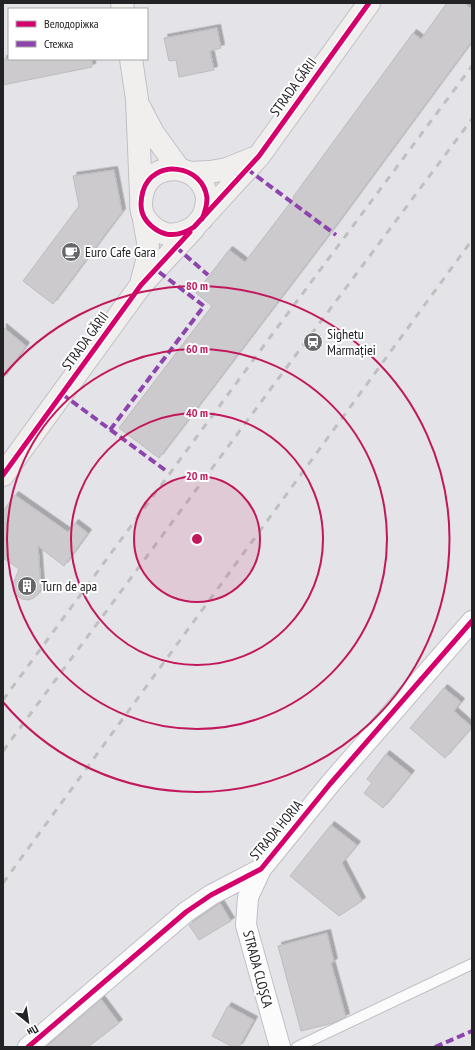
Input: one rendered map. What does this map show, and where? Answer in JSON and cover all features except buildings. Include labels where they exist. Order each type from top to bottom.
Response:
[{"type":"street","name":"STRADA GĂRII","points":[[3,476],[141,285],[259,156],[369,3]]},
{"type":"street","points":[[130,60],[136,99],[144,117],[153,133],[184,171],[198,180],[204,188],[207,198],[206,209],[198,223],[185,232],[175,235],[165,234],[155,229],[148,222],[142,205],[144,187],[150,178],[159,172],[168,169],[184,171],[210,172],[227,169],[259,156]]},
{"type":"street","name":"STRADA GĂRII","points":[[136,99],[142,205],[148,242],[147,261],[141,285]]},
{"type":"street","name":"STRADA HORIA","points":[[28,1047],[186,912],[210,895],[261,869],[335,778],[472,621]]},
{"type":"street","name":"STRADA CLOȘCA","points":[[261,869],[248,897],[246,925],[280,1047]]},
{"type":"lane","points":[[297,1047],[472,964]]},
{"type":"railway","points":[[3,700],[472,66]]},
{"type":"railway","points":[[3,751],[472,119]]},
{"type":"railway","points":[[3,883],[472,240]]},
{"type":"marked path","points":[[247,169],[336,235]]},
{"type":"marked path","points":[[176,247],[208,275]]},
{"type":"marked path","points":[[110,430],[204,306],[155,269]]},
{"type":"marked path","points":[[62,394],[165,470]]},
{"type":"marked path","points":[[435,1047],[472,1031]]},
{"type":"cycle path","points":[[202,219],[203,216],[206,209],[207,198],[204,187],[197,178],[188,172],[177,169],[157,173],[148,180],[143,191],[141,206],[143,216],[151,226],[162,233],[170,235],[180,234],[194,227],[259,156],[369,3]]},
{"type":"cycle path","points":[[3,475],[141,285],[190,232]]},
{"type":"cycle path","points":[[28,1047],[186,912],[211,895],[261,869],[330,784],[472,621]]},
{"type":"place","name":"Euro Cafe Gara","points":[[71,252]]},
{"type":"place","name":"Sighetu Marmației","points":[[313,342]]},
{"type":"place","name":"Turn de apa","points":[[27,586]]}]
